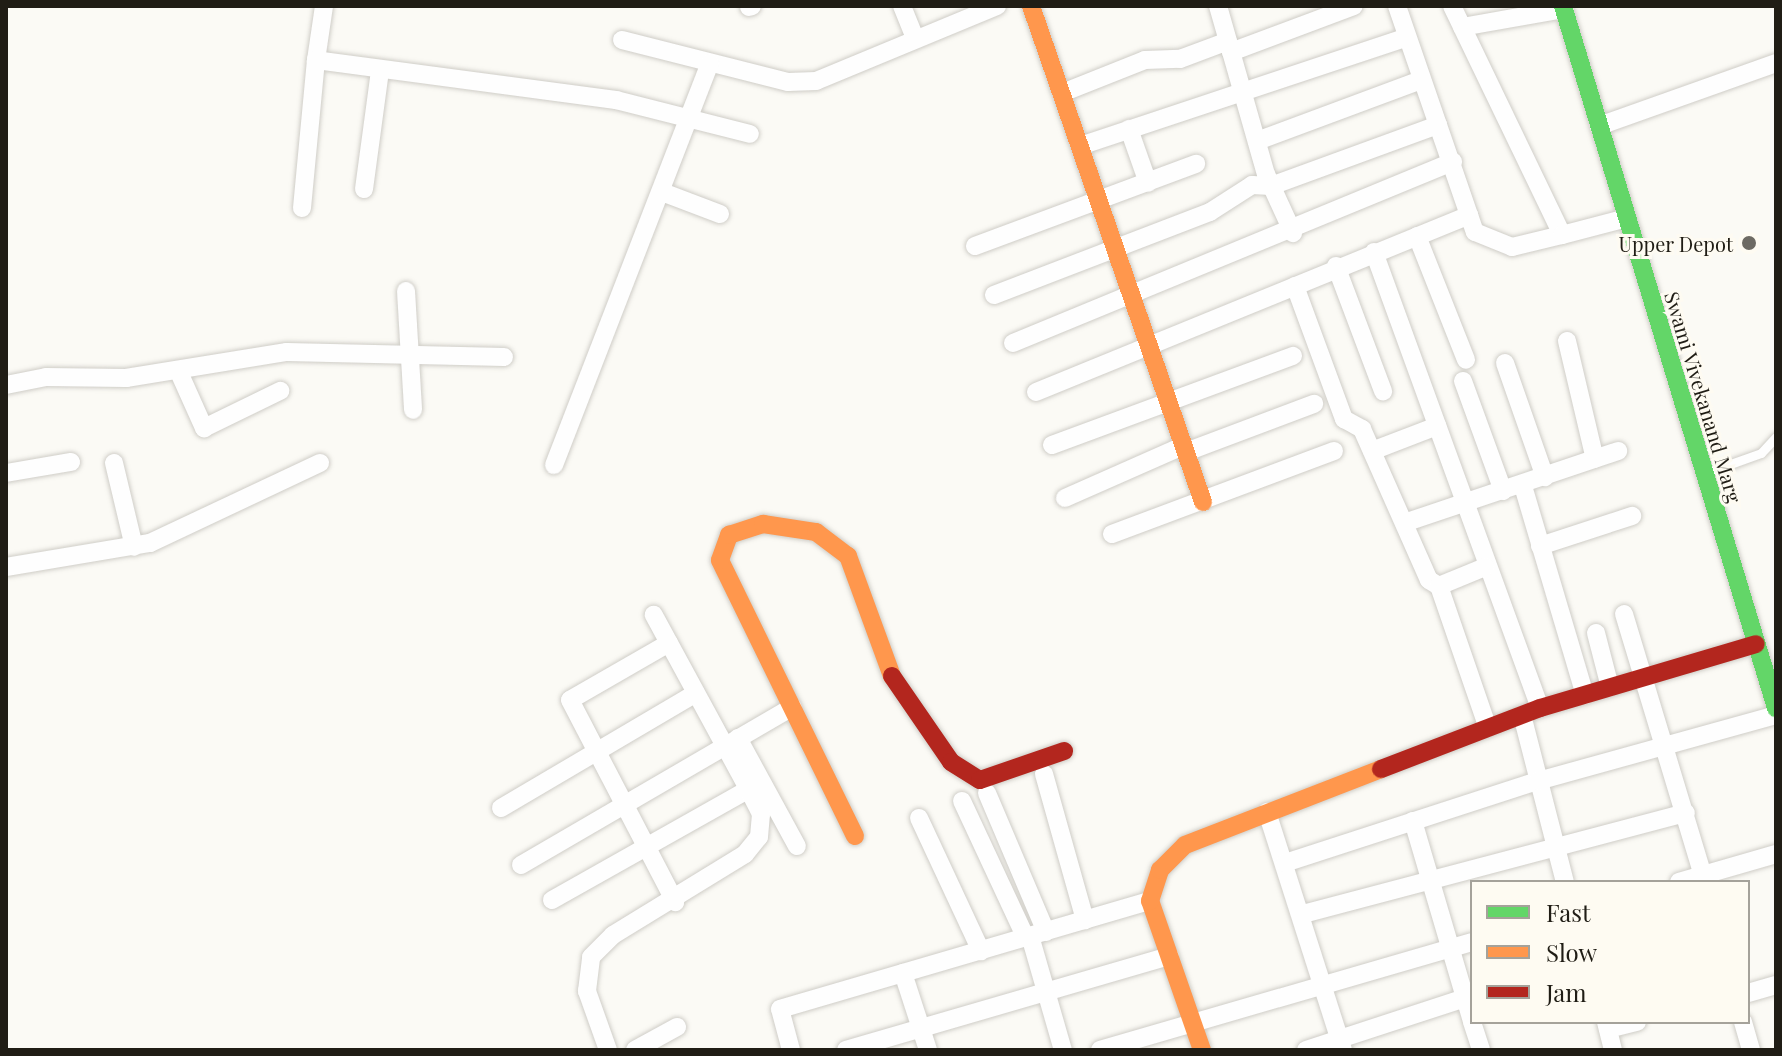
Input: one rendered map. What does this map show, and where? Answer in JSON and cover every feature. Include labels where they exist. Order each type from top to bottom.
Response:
[{"type":"street","points":[[302,208],[324,6]]},
{"type":"street","points":[[902,6],[915,39]]},
{"type":"street","points":[[622,40],[788,82],[816,81],[915,39],[953,14],[997,6]]},
{"type":"street","points":[[1031,6],[1203,502]]},
{"type":"street","points":[[1218,6],[1271,186],[1293,233]]},
{"type":"street","points":[[1062,93],[1145,60],[1180,59],[1229,47],[1354,6]]},
{"type":"street","points":[[1397,6],[1475,232],[1512,247],[1627,218]]},
{"type":"street","points":[[1452,6],[1562,235]]},
{"type":"street","points":[[1462,27],[1564,8]]},
{"type":"street","name":"Swami Vivekanand Marg","points":[[1564,8],[1776,708]]},
{"type":"street","points":[[1080,146],[1407,37]]},
{"type":"street","points":[[316,60],[690,115],[750,134]]},
{"type":"street","points":[[554,465],[710,63]]},
{"type":"street","points":[[1599,126],[1776,63]]},
{"type":"street","points":[[364,189],[380,70]]},
{"type":"street","points":[[1257,141],[1421,80]]},
{"type":"street","points":[[994,295],[1210,212],[1252,185],[1271,186],[1438,125]]},
{"type":"street","points":[[1129,129],[1148,183]]},
{"type":"street","points":[[1013,343],[1128,293],[1293,233],[1453,162]]},
{"type":"street","points":[[975,246],[1196,164]]},
{"type":"street","points":[[662,192],[720,214]]},
{"type":"street","points":[[1036,392],[1146,344],[1295,286],[1336,266],[1469,215]]},
{"type":"street","points":[[1417,236],[1466,360]]},
{"type":"street","points":[[1374,252],[1437,426],[1531,712],[1538,781],[1564,880]]},
{"type":"street","points":[[1336,266],[1383,391]]},
{"type":"street","points":[[1295,286],[1344,419],[1358,424],[1429,580],[1439,586],[1488,728]]},
{"type":"street","points":[[406,291],[413,410]]},
{"type":"street","points":[[1567,341],[1595,459]]},
{"type":"street","points":[[6,385],[178,370],[287,352],[504,357]]},
{"type":"street","points":[[1052,445],[1293,356]]},
{"type":"street","points":[[1505,363],[1545,477]]},
{"type":"street","points":[[178,370],[204,428],[280,391]]},
{"type":"street","points":[[1463,381],[1503,491]]},
{"type":"street","points":[[1065,498],[1185,449],[1314,404]]},
{"type":"street","points":[[1372,451],[1437,426]]},
{"type":"street","points":[[1112,534],[1334,451]]},
{"type":"street","points":[[1404,523],[1460,501],[1523,486],[1618,451]]},
{"type":"street","points":[[6,473],[71,462]]},
{"type":"street","points":[[114,463],[134,547]]},
{"type":"street","points":[[6,567],[134,547],[320,463]]},
{"type":"street","points":[[1523,486],[1585,695]]},
{"type":"street","points":[[1540,546],[1632,516]]},
{"type":"street","points":[[855,836],[720,560],[729,535],[763,524],[816,532],[848,556],[881,660],[951,762],[980,780],[1064,751]]},
{"type":"street","points":[[1439,586],[1485,567]]},
{"type":"street","points":[[1624,614],[1668,746],[1704,878],[1776,854]]},
{"type":"street","points":[[654,615],[696,693],[797,846]]},
{"type":"street","points":[[1596,633],[1610,687]]},
{"type":"street","points":[[669,643],[570,700],[675,902]]},
{"type":"street","points":[[1202,1050],[1150,901],[1160,870],[1185,845],[1531,712],[1756,644]]},
{"type":"street","points":[[501,808],[596,749],[696,693]]},
{"type":"street","points":[[521,865],[792,707]]},
{"type":"street","points":[[1285,863],[1538,781],[1776,715]]},
{"type":"street","points":[[608,1050],[587,991],[591,957],[613,935],[675,902],[745,854],[759,837],[761,814],[731,742]]},
{"type":"street","points":[[1044,774],[1085,920]]},
{"type":"street","points":[[552,900],[749,789]]},
{"type":"street","points":[[987,793],[1034,935],[1063,1050]]},
{"type":"street","points":[[962,801],[1034,935]]},
{"type":"street","points":[[1267,812],[1303,914],[1342,1045]]},
{"type":"street","points":[[1303,914],[1686,813]]},
{"type":"street","points":[[919,818],[981,951]]},
{"type":"street","points":[[1306,1050],[1342,1045],[1470,1011],[1413,821]]},
{"type":"street","points":[[791,1050],[780,1009],[1150,901]]},
{"type":"street","points":[[1100,1050],[1470,943]]},
{"type":"street","points":[[846,1050],[1170,956]]},
{"type":"street","points":[[903,973],[928,1050]]},
{"type":"street","points":[[1750,992],[1776,985]]},
{"type":"street","points":[[1474,1024],[1481,1050]]},
{"type":"street","points":[[1744,1024],[1751,1050]]},
{"type":"street","points":[[1607,1026],[1613,1050]]},
{"type":"street","points":[[635,1050],[677,1027]]},
{"type":"lane","points":[[1705,473],[1761,453],[1775,439]]},
{"type":"traffic: fast","points":[[1563,6],[1776,708]]},
{"type":"traffic: slow","points":[[1031,6],[1203,502]]},
{"type":"traffic: slow","points":[[855,836],[720,560],[729,535],[763,524],[816,532],[848,556],[892,676]]},
{"type":"traffic: slow","points":[[1202,1050],[1150,901],[1160,870],[1185,845],[1381,769]]},
{"type":"traffic: jam","points":[[1381,769],[1540,708],[1756,644]]},
{"type":"traffic: jam","points":[[892,676],[951,762],[980,780],[1064,751]]},
{"type":"place","name":"Upper Depot","points":[[1749,243]]}]
